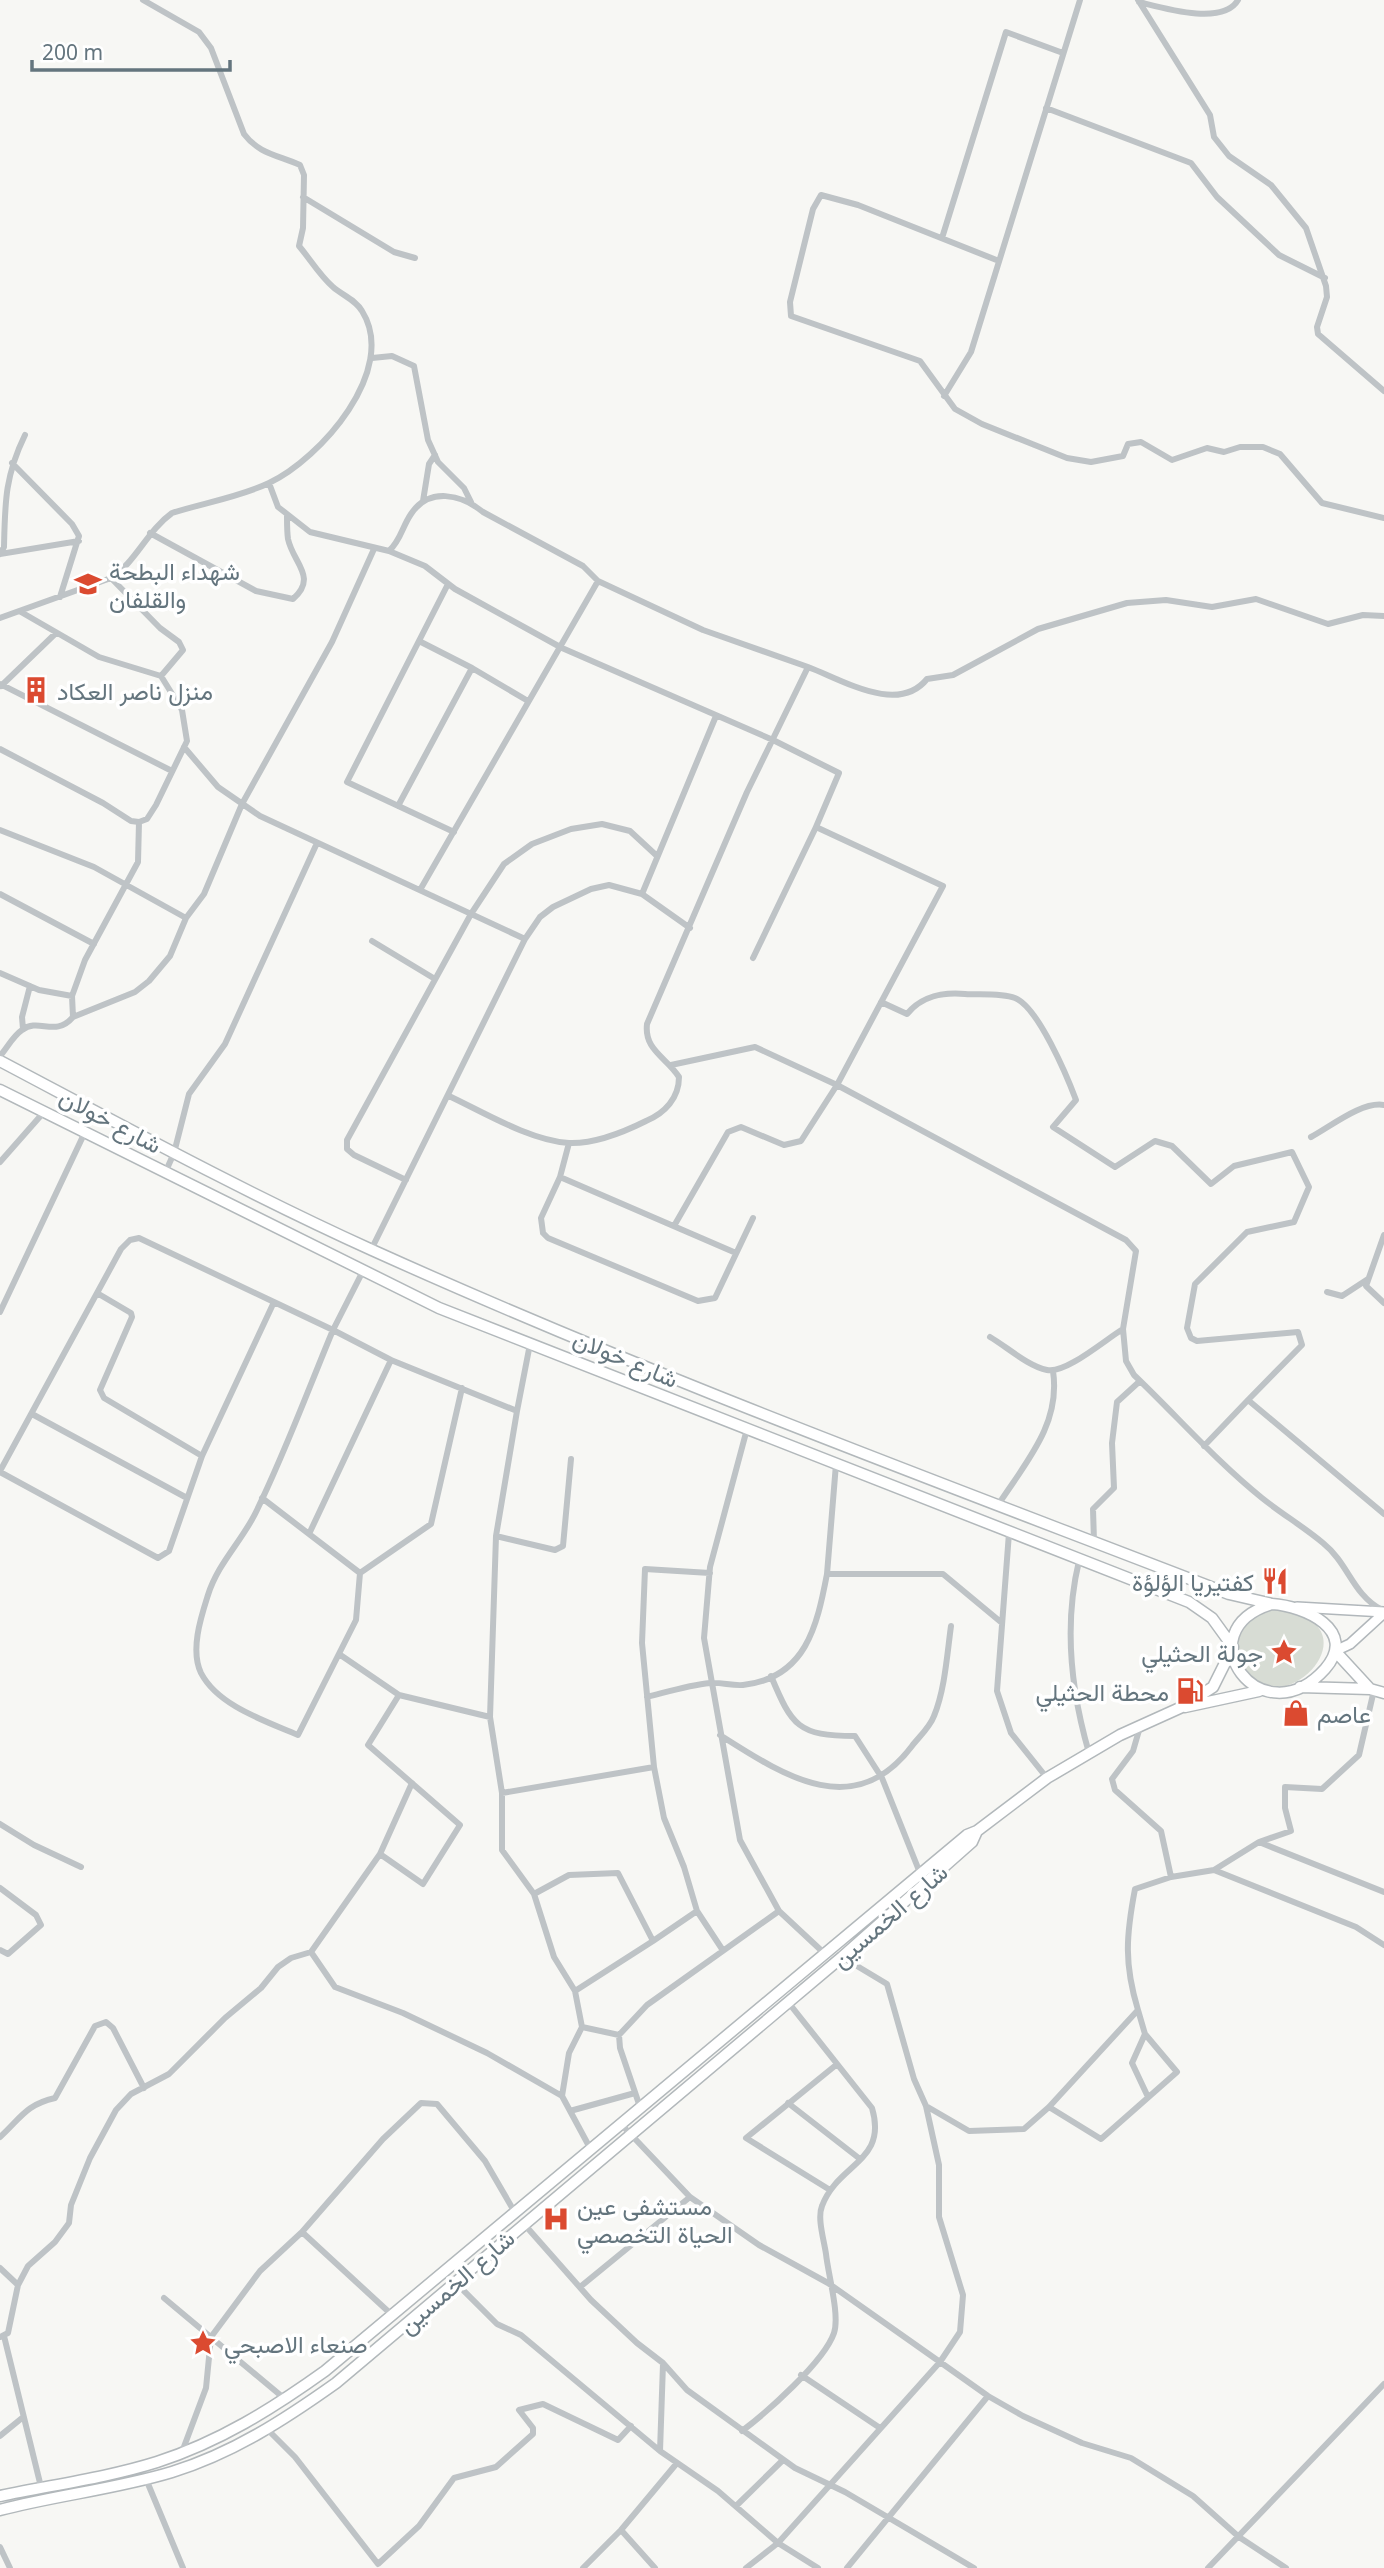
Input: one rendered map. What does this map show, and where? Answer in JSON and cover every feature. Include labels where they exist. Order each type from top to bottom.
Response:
[{"type":"main road","name":"شارع خولان","points":[[0,1061],[174,1153],[371,1250],[652,1370],[1229,1594],[1272,1604]]},
{"type":"main road","name":"شارع خولان","points":[[0,1090],[439,1308],[1201,1609],[1212,1618],[1233,1647]]},
{"type":"main road","points":[[640,1386],[652,1370]]},
{"type":"main road","points":[[1376,1690],[1300,1687],[1283,1691],[1259,1691],[1239,1671],[1233,1647],[1234,1635],[1243,1618],[1272,1604],[1384,1612]]},
{"type":"main road","points":[[1297,1607],[1317,1615],[1333,1638],[1335,1651],[1376,1690]]},
{"type":"main road","points":[[1300,1687],[1322,1672],[1335,1651],[1350,1644],[1384,1612]]},
{"type":"main road","name":"شارع الخمسين","points":[[0,2496],[154,2463],[181,2454],[232,2431],[285,2399],[967,1835],[977,1831],[1047,1778],[1090,1753],[1182,1707],[1213,1687],[1233,1647]]},
{"type":"main road","name":"شارع الخمسين","points":[[1182,1707],[1259,1691]]},
{"type":"main road","name":"شارع الخمسين","points":[[0,2510],[146,2479],[238,2446],[268,2430],[335,2384],[523,2222],[842,1957],[972,1842],[977,1831]]},
{"type":"main road","points":[[469,2248],[481,2259]]},
{"type":"main road","points":[[232,2431],[238,2446]]},
{"type":"street","points":[[0,618],[111,578],[123,570],[150,533],[172,513],[269,483],[322,444],[341,424],[372,358],[362,311],[332,287],[299,246],[303,228],[303,175],[299,165],[261,152],[244,134],[211,48],[199,32],[143,0]]},
{"type":"street","points":[[944,396],[971,352],[1080,0]]},
{"type":"street","points":[[1139,1],[1181,12],[1213,14],[1235,5],[1238,0]]},
{"type":"street","points":[[1139,1],[1210,115],[1213,137],[1229,156],[1272,185],[1306,228],[1325,278],[1327,297],[1317,327],[1318,334],[1384,391]]},
{"type":"street","points":[[942,238],[1006,32],[1063,54]]},
{"type":"street","points":[[1046,108],[1191,163],[1217,197],[1279,256],[1325,278]]},
{"type":"street","points":[[999,261],[858,205],[821,195],[813,209],[790,302],[791,316],[920,360],[955,409],[982,424],[1067,458],[1091,462],[1123,456],[1128,444],[1141,442],[1172,460],[1207,448],[1224,452],[1240,447],[1263,447],[1280,454],[1322,503],[1384,518]]},
{"type":"street","points":[[303,197],[386,248],[415,258]]},
{"type":"street","points":[[372,358],[391,356],[414,366],[425,412],[426,433],[435,455],[442,467],[464,488],[471,503]]},
{"type":"street","points":[[0,554],[4,547],[5,487],[25,435]]},
{"type":"street","points":[[389,551],[400,541],[408,519],[423,501],[429,464],[435,455]]},
{"type":"street","points":[[12,463],[72,524],[79,541],[60,597]]},
{"type":"street","points":[[269,483],[278,507],[310,533],[389,551],[425,566],[448,584],[562,648],[773,740],[839,773],[754,958]]},
{"type":"street","points":[[423,501],[442,496],[471,503],[583,566],[599,582],[703,630],[868,690],[901,696],[921,689],[927,679],[953,675],[1038,629],[1127,603],[1166,600],[1212,607],[1256,599],[1328,624],[1363,615],[1384,616]]},
{"type":"street","points":[[150,533],[256,591],[293,599],[302,591],[304,582],[288,540],[287,516]]},
{"type":"street","points":[[0,554],[79,541]]},
{"type":"street","points":[[0,1056],[23,1029],[32,1026],[58,1028],[73,1017],[135,992],[149,981],[170,956],[186,918],[204,894],[242,804],[331,642],[374,549]]},
{"type":"street","points":[[111,578],[160,628],[179,642],[183,650],[161,676]]},
{"type":"street","points":[[420,890],[599,582]]},
{"type":"street","points":[[448,584],[346,782],[454,832]]},
{"type":"street","points":[[0,748],[131,821],[139,822],[147,819],[184,747],[186,726],[182,710],[161,676],[99,657],[21,612]]},
{"type":"street","points":[[56,633],[1,685],[172,771]]},
{"type":"street","points":[[419,641],[528,701]]},
{"type":"street","points":[[449,1096],[527,1132],[569,1143],[619,1134],[662,1114],[679,1090],[679,1077],[671,1065],[650,1046],[646,1036],[646,1024],[808,667]]},
{"type":"street","points":[[398,806],[472,668]]},
{"type":"street","points":[[642,894],[716,716]]},
{"type":"street","points":[[184,747],[218,787],[242,804],[525,939]]},
{"type":"street","points":[[73,1017],[72,996],[94,944],[138,862],[139,822]]},
{"type":"street","points":[[406,1180],[354,1156],[347,1149],[347,1140],[471,914],[504,864],[517,853],[571,829],[615,824],[630,831],[657,856]]},
{"type":"street","points":[[674,1226],[728,1132],[741,1127],[784,1145],[801,1141],[837,1085],[943,886],[816,827]]},
{"type":"street","points":[[0,830],[45,845],[127,884],[186,918]]},
{"type":"street","points":[[165,1173],[174,1153],[189,1094],[225,1044],[317,842]]},
{"type":"street","points":[[371,1250],[525,939],[540,917],[553,907],[591,889],[609,885],[642,894],[690,928]]},
{"type":"street","points":[[0,894],[94,944]]},
{"type":"street","points":[[372,941],[435,979]]},
{"type":"street","points":[[0,973],[30,986],[72,996]]},
{"type":"street","points":[[23,1029],[22,1017],[30,986]]},
{"type":"street","points":[[881,1002],[907,1014],[920,999],[953,993],[1014,998],[1021,1002],[1027,1007],[1058,1056],[1076,1100],[1053,1127],[1115,1167],[1155,1140],[1172,1146],[1211,1184],[1234,1166],[1292,1153],[1309,1187],[1294,1222],[1247,1232],[1195,1284],[1186,1328],[1191,1338],[1197,1340],[1298,1332],[1302,1345],[1204,1446]]},
{"type":"street","points":[[671,1065],[755,1047],[837,1085],[1126,1240],[1136,1251],[1122,1329],[1126,1361],[1140,1381],[1204,1446],[1261,1498],[1324,1544],[1338,1558],[1366,1601],[1384,1612]]},
{"type":"street","points":[[1311,1138],[1376,1103],[1384,1105]]},
{"type":"street","points":[[0,1162],[44,1112]]},
{"type":"street","points":[[0,1312],[85,1132]]},
{"type":"street","points":[[569,1143],[560,1177],[541,1218],[540,1226],[548,1238],[698,1301],[715,1298],[753,1218]]},
{"type":"street","points":[[560,1177],[736,1253]]},
{"type":"street","points":[[1384,1235],[1366,1286],[1384,1303]]},
{"type":"street","points":[[274,1301],[202,1456],[169,1551],[158,1558],[0,1471],[121,1249],[130,1240],[139,1238],[274,1301],[391,1360],[517,1411]]},
{"type":"street","points":[[360,1573],[356,1620],[298,1735],[229,1701],[209,1686],[200,1671],[197,1641],[208,1593],[262,1498],[333,1330],[363,1271]]},
{"type":"street","points":[[1327,1292],[1342,1296],[1367,1279]]},
{"type":"street","points":[[97,1293],[131,1313],[132,1318],[100,1390],[104,1398],[202,1456]]},
{"type":"street","points":[[990,1337],[1041,1368],[1053,1371],[1069,1365],[1122,1329]]},
{"type":"street","points":[[530,1344],[496,1536],[490,1717],[502,1793],[502,1850],[534,1894],[554,1957],[575,1992],[582,2026],[569,2053],[562,2096]]},
{"type":"street","points":[[309,1534],[391,1360]]},
{"type":"street","points":[[998,1505],[1054,1413],[1056,1391],[1053,1371]]},
{"type":"street","points":[[1094,1541],[1093,1509],[1114,1489],[1112,1443],[1117,1402],[1140,1381]]},
{"type":"street","points":[[360,1573],[431,1524],[462,1388]]},
{"type":"street","points":[[1248,1401],[1384,1514]]},
{"type":"street","points":[[32,1414],[187,1498]]},
{"type":"street","points":[[747,1429],[710,1573],[704,1638],[740,1840],[779,1911],[824,1954]]},
{"type":"street","points":[[496,1536],[555,1550],[563,1546],[571,1459]]},
{"type":"street","points":[[647,1697],[712,1682],[744,1685],[783,1672],[807,1646],[818,1619],[827,1574],[836,1464]]},
{"type":"street","points":[[262,1498],[360,1573]]},
{"type":"street","points":[[1009,1533],[998,1691],[1011,1733],[1047,1778]]},
{"type":"street","points":[[1079,1560],[1070,1596],[1072,1663],[1076,1710],[1090,1753]]},
{"type":"street","points":[[710,1573],[645,1569],[642,1643],[654,1767],[664,1818],[684,1867],[696,1911],[722,1949]]},
{"type":"street","points":[[827,1574],[943,1573],[1002,1623]]},
{"type":"street","points":[[720,1734],[768,1766],[813,1783],[844,1788],[882,1778],[900,1763],[934,1717],[951,1626]]},
{"type":"street","points":[[339,1654],[399,1695],[490,1717]]},
{"type":"street","points":[[771,1676],[787,1713],[805,1730],[832,1736],[855,1736],[882,1778],[920,1873]]},
{"type":"street","points":[[1049,2107],[1101,2139],[1177,2072],[1145,2034],[1127,1976],[1126,1939],[1135,1889],[1171,1877],[1214,1870],[1259,1842],[1291,1831],[1285,1808],[1285,1787],[1322,1789],[1359,1755],[1376,1690]]},
{"type":"street","points":[[380,1854],[423,1884],[460,1825],[368,1745],[399,1695]]},
{"type":"street","points":[[1140,1727],[1133,1751],[1112,1779],[1115,1790],[1161,1831],[1171,1877]]},
{"type":"street","points":[[502,1793],[654,1767]]},
{"type":"street","points":[[41,2487],[2,2336],[8,2333],[18,2286],[29,2266],[55,2242],[69,2223],[71,2205],[90,2158],[116,2110],[131,2094],[169,2074],[225,2018],[261,1988],[278,1967],[291,1958],[311,1952],[380,1854],[412,1783]]},
{"type":"street","points":[[0,1824],[34,1846],[82,1867]]},
{"type":"street","points":[[1259,1842],[1384,1892]]},
{"type":"street","points":[[1214,1870],[1356,1927],[1384,1945]]},
{"type":"street","points":[[534,1894],[569,1875],[618,1872],[653,1941]]},
{"type":"street","points":[[0,1888],[36,1915],[41,1926],[8,1954],[0,1950]]},
{"type":"street","points":[[575,1992],[696,1911]]},
{"type":"street","points":[[640,2107],[620,2048],[619,2035],[647,2005],[722,1949],[779,1911]]},
{"type":"street","points":[[311,1952],[335,1987],[486,2053],[562,2096],[590,2148]]},
{"type":"street","points":[[746,2568],[778,2543],[940,2361],[960,2332],[963,2295],[939,2217],[939,2165],[926,2106],[914,2079],[887,1984],[842,1957]]},
{"type":"street","points":[[742,2431],[773,2407],[835,2333],[835,2311],[828,2283],[821,2208],[830,2190],[875,2141],[877,2124],[872,2108],[788,2002]]},
{"type":"street","points":[[926,2106],[969,2132],[1024,2129],[1049,2107],[1138,2010]]},
{"type":"street","points":[[0,2137],[22,2112],[38,2102],[55,2098],[95,2026],[106,2022],[113,2028],[144,2088]]},
{"type":"street","points":[[582,2026],[619,2035]]},
{"type":"street","points":[[1145,2034],[1132,2063],[1148,2097]]},
{"type":"street","points":[[830,2190],[746,2138],[836,2065]]},
{"type":"street","points":[[570,2111],[635,2093]]},
{"type":"street","points":[[181,2454],[206,2388],[211,2337],[260,2272],[302,2232],[383,2139],[421,2103],[431,2101],[437,2104],[485,2161],[514,2211]]},
{"type":"street","points":[[788,2103],[860,2159]]},
{"type":"street","points":[[620,2123],[690,2197],[759,2245],[828,2283],[988,2396],[1082,2443],[1131,2458],[1194,2496],[1239,2536],[1286,2568]]},
{"type":"street","points":[[580,2287],[690,2197]]},
{"type":"street","points":[[523,2222],[580,2287],[637,2343],[663,2363],[687,2390],[783,2459],[974,2568]]},
{"type":"street","points":[[302,2232],[391,2314]]},
{"type":"street","points":[[0,2269],[18,2286]]},
{"type":"street","points":[[455,2283],[496,2325],[521,2335],[660,2451],[736,2506],[778,2543],[818,2568]]},
{"type":"street","points":[[164,2298],[285,2399]]},
{"type":"street","points":[[0,2362],[9,2359]]},
{"type":"street","points":[[660,2451],[663,2363]]},
{"type":"street","points":[[801,2375],[880,2428]]},
{"type":"street","points":[[1208,2568],[1384,2384]]},
{"type":"street","points":[[847,2568],[988,2396]]},
{"type":"street","points":[[268,2430],[295,2457],[380,2566],[419,2526],[454,2478],[496,2467],[533,2434],[533,2428],[519,2410],[542,2404],[618,2440],[631,2427]]},
{"type":"street","points":[[0,2436],[22,2418]]},
{"type":"street","points":[[0,2425],[6,2430]]},
{"type":"street","points":[[736,2506],[783,2459]]},
{"type":"street","points":[[583,2568],[621,2530],[677,2463]]},
{"type":"street","points":[[146,2479],[183,2568]]},
{"type":"street","points":[[621,2530],[655,2568]]},
{"type":"street","points":[[0,2547],[10,2568]]},
{"type":"shaded area","points":[[1275,1609],[1306,1618],[1321,1632],[1323,1650],[1314,1667],[1299,1680],[1280,1687],[1260,1684],[1244,1669],[1238,1648],[1239,1639],[1248,1623]]},
{"type":"place","name":"شهداء البطحة والقلفان","points":[[88,584]]},
{"type":"place","name":"منزل ناصر العكاد","points":[[36,690]]},
{"type":"place","name":"كفتيريا الؤلؤة","points":[[1275,1581]]},
{"type":"place","name":"جولة الحثيلي","points":[[1284,1652]]},
{"type":"place","name":"محطة الحثيلي","points":[[1190,1691]]},
{"type":"place","name":"عاصم","points":[[1296,1713]]},
{"type":"place","name":"مستشفى عين الحياة التخصصي","points":[[556,2219]]},
{"type":"place","name":"صنعاء الاصبحي","points":[[203,2343]]}]
